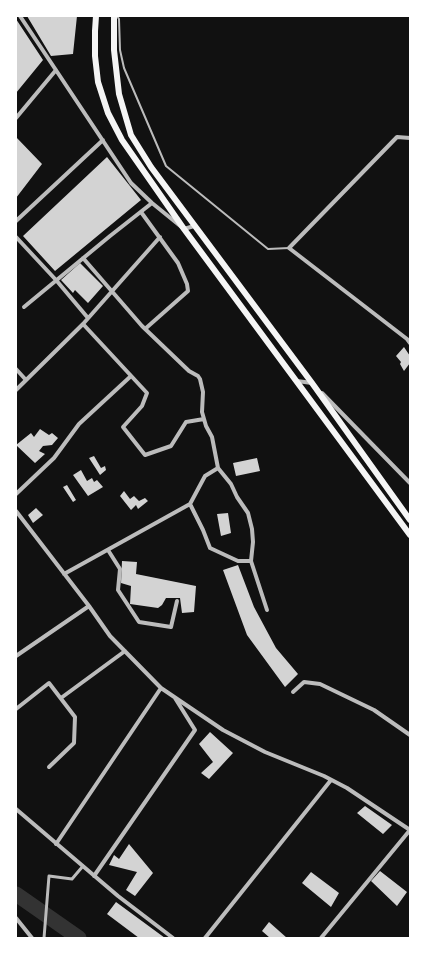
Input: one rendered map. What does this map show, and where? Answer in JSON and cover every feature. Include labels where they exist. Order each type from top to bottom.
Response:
[{"type":"main road","points":[[96,16],[95,56],[98,82],[108,113],[122,140],[184,229],[410,535]]},
{"type":"main road","points":[[116,16],[114,50],[119,94],[131,135],[151,167],[312,383],[410,520]]},
{"type":"street","points":[[20,16],[131,183],[152,204],[184,229],[194,226]]},
{"type":"street","points":[[16,118],[56,70]]},
{"type":"street","points":[[410,138],[397,137],[289,248],[410,342]]},
{"type":"street","points":[[16,221],[102,140]]},
{"type":"street","points":[[24,307],[152,204]]},
{"type":"street","points":[[141,212],[178,263],[187,284],[188,291],[145,329]]},
{"type":"street","points":[[16,237],[56,280],[88,318]]},
{"type":"street","points":[[16,390],[83,324],[160,237]]},
{"type":"street","points":[[83,258],[145,329],[189,371],[198,376],[204,392],[202,412],[212,437],[218,468],[231,484],[237,497],[248,513],[252,529],[253,542],[251,560],[267,610]]},
{"type":"street","points":[[83,324],[147,394],[142,406],[123,427],[145,455],[171,446],[186,422],[204,419]]},
{"type":"street","points":[[16,369],[26,380]]},
{"type":"street","points":[[16,494],[54,458],[79,424],[131,376]]},
{"type":"street","points":[[297,381],[312,383],[410,483]]},
{"type":"street","points":[[64,574],[190,504],[205,476],[218,468]]},
{"type":"street","points":[[190,504],[210,548],[238,561],[251,560]]},
{"type":"street","points":[[16,511],[89,606],[110,636],[161,688],[223,730],[265,752],[348,788],[410,830],[320,938]]},
{"type":"street","points":[[108,550],[120,569],[118,590],[139,622],[171,627],[177,601]]},
{"type":"street","points":[[16,656],[89,606]]},
{"type":"street","points":[[60,698],[125,651]]},
{"type":"street","points":[[293,692],[304,682],[320,684],[374,710],[410,735]]},
{"type":"street","points":[[16,709],[49,683],[75,717],[74,743],[49,767]]},
{"type":"street","points":[[56,844],[161,688]]},
{"type":"street","points":[[94,876],[195,730],[174,696]]},
{"type":"street","points":[[205,938],[331,780]]},
{"type":"street","points":[[16,809],[118,896],[173,938]]},
{"type":"street","points":[[44,938],[49,876],[72,879],[83,866]]},
{"type":"street","points":[[16,918],[32,938]]},
{"type":"lane","points":[[116,16],[119,19],[120,44],[124,68],[166,166],[268,249],[289,248]]},
{"type":"building","points":[[27,16],[77,16],[73,54],[51,56]]},
{"type":"building","points":[[16,19],[43,60],[16,93]]},
{"type":"building","points":[[16,137],[42,164],[16,198]]},
{"type":"building","points":[[107,157],[141,200],[55,271],[23,236]]},
{"type":"building","points":[[80,263],[103,286],[88,303],[75,290],[73,293],[61,280]]},
{"type":"building","points":[[404,347],[410,356],[410,363],[404,371],[400,364],[401,362],[396,356]]},
{"type":"building","points":[[40,429],[49,435],[52,433],[58,438],[52,445],[43,446],[39,451],[45,454],[35,463],[16,445],[31,433],[34,437]]},
{"type":"building","points":[[94,456],[101,468],[105,466],[106,470],[100,475],[89,458]]},
{"type":"building","points":[[257,458],[260,471],[236,476],[233,463]]},
{"type":"building","points":[[81,470],[87,481],[92,478],[94,482],[97,480],[103,487],[88,496],[73,475]]},
{"type":"building","points":[[67,485],[76,500],[73,502],[63,487]]},
{"type":"building","points":[[124,491],[130,499],[134,496],[139,501],[145,498],[148,501],[138,509],[136,505],[131,510],[120,496]]},
{"type":"building","points":[[36,508],[43,515],[33,523],[28,515]]},
{"type":"building","points":[[228,513],[231,533],[221,536],[217,514]]},
{"type":"building","points":[[122,561],[137,562],[136,574],[196,586],[194,612],[182,613],[180,598],[166,598],[162,605],[158,608],[130,604],[131,586],[121,583]]},
{"type":"building","points":[[238,565],[254,607],[276,648],[298,674],[285,687],[247,635],[223,570]]},
{"type":"building","points":[[210,732],[233,753],[209,779],[201,773],[213,762],[199,744]]},
{"type":"building","points":[[365,806],[392,825],[383,834],[357,813]]},
{"type":"building","points":[[129,844],[153,873],[135,896],[126,890],[137,872],[109,865],[114,855],[119,859]]},
{"type":"building","points":[[380,871],[407,892],[397,906],[371,881]]},
{"type":"building","points":[[311,872],[339,893],[331,907],[302,883]]},
{"type":"building","points":[[116,902],[165,938],[139,938],[107,914]]},
{"type":"building","points":[[269,922],[287,938],[270,938],[262,931]]},
{"type":"waterway","points":[[16,894],[79,938]]}]
